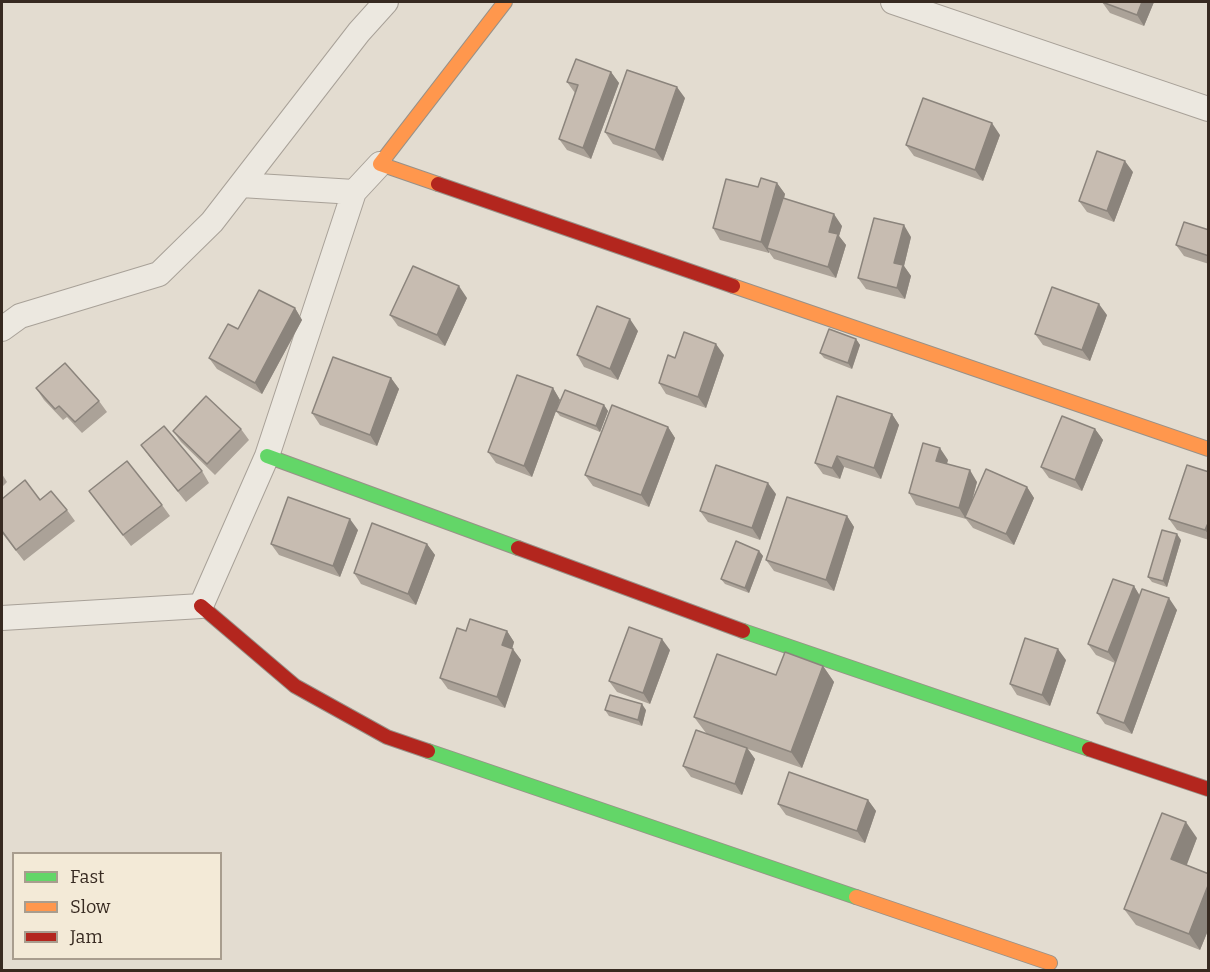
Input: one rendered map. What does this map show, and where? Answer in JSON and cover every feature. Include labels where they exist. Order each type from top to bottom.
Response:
[{"type":"street","points":[[2,329],[20,316],[159,274],[212,222],[359,32],[386,2]]},
{"type":"street","points":[[201,606],[267,456],[354,192],[380,164],[505,2]]},
{"type":"street","points":[[893,2],[1209,109]]},
{"type":"street","points":[[380,164],[1209,449]]},
{"type":"street","points":[[241,185],[354,192]]},
{"type":"street","points":[[267,456],[803,653],[1209,789]]},
{"type":"street","points":[[2,618],[201,606],[295,686],[387,736],[1050,963]]},
{"type":"building","points":[[1102,2],[1142,2],[1137,15]]},
{"type":"building","points":[[576,59],[611,72],[583,148],[559,139],[578,85],[567,82]]},
{"type":"building","points":[[627,70],[677,87],[655,150],[605,132]]},
{"type":"building","points":[[923,98],[992,123],[975,170],[906,145]]},
{"type":"building","points":[[1097,151],[1125,161],[1107,211],[1079,201]]},
{"type":"building","points":[[761,178],[777,183],[761,242],[713,228],[726,179],[758,187]]},
{"type":"building","points":[[783,198],[834,214],[829,232],[838,234],[828,267],[767,248]]},
{"type":"building","points":[[874,218],[904,225],[894,263],[903,265],[897,288],[858,278]]},
{"type":"building","points":[[1184,222],[1209,230],[1209,256],[1176,245]]},
{"type":"building","points":[[413,266],[459,286],[437,335],[390,315]]},
{"type":"building","points":[[1052,287],[1099,304],[1082,350],[1035,334]]},
{"type":"building","points":[[259,290],[295,308],[255,383],[209,358],[228,324],[238,329]]},
{"type":"building","points":[[597,306],[630,319],[610,369],[577,355]]},
{"type":"building","points":[[829,329],[856,339],[848,363],[820,353]]},
{"type":"building","points":[[684,332],[716,344],[698,397],[659,383],[668,355],[675,358]]},
{"type":"building","points":[[333,357],[391,378],[370,435],[312,413]]},
{"type":"building","points":[[65,363],[99,401],[75,422],[59,406],[55,409],[36,388]]},
{"type":"building","points":[[517,375],[553,388],[524,466],[488,452]]},
{"type":"building","points":[[565,390],[604,405],[596,426],[556,411]]},
{"type":"building","points":[[206,396],[241,429],[207,464],[173,431]]},
{"type":"building","points":[[837,396],[892,414],[874,468],[837,456],[832,468],[815,463]]},
{"type":"building","points":[[612,405],[668,427],[641,495],[585,475]]},
{"type":"building","points":[[1062,416],[1095,429],[1075,480],[1041,467]]},
{"type":"building","points":[[164,426],[202,471],[178,491],[141,445]]},
{"type":"building","points":[[923,443],[940,448],[936,461],[970,470],[959,508],[909,493]]},
{"type":"building","points":[[127,461],[162,505],[123,535],[89,491]]},
{"type":"building","points":[[716,465],[768,483],[752,528],[700,511]]},
{"type":"building","points":[[1187,465],[1209,472],[1209,521],[1205,530],[1169,519]]},
{"type":"building","points":[[986,469],[1027,487],[1006,534],[965,517]]},
{"type":"building","points":[[25,480],[40,500],[51,491],[67,510],[16,550],[2,531],[2,499]]},
{"type":"building","points":[[288,497],[350,519],[333,566],[271,544]]},
{"type":"building","points":[[787,497],[847,516],[826,580],[766,560]]},
{"type":"building","points":[[372,523],[427,544],[408,594],[354,573]]},
{"type":"building","points":[[1162,530],[1177,534],[1163,581],[1148,577]]},
{"type":"building","points":[[736,541],[759,551],[745,588],[721,579]]},
{"type":"building","points":[[1113,579],[1134,586],[1108,652],[1088,644]]},
{"type":"building","points":[[1142,589],[1169,598],[1124,723],[1097,713]]},
{"type":"building","points":[[470,619],[507,631],[502,645],[513,649],[497,697],[440,678],[457,628],[466,631]]},
{"type":"building","points":[[629,627],[662,639],[643,693],[609,681]]},
{"type":"building","points":[[1025,638],[1058,649],[1042,695],[1010,684]]},
{"type":"building","points":[[785,652],[823,666],[791,752],[694,717],[717,654],[776,675]]},
{"type":"building","points":[[610,695],[642,704],[638,720],[605,710]]},
{"type":"building","points":[[696,730],[747,748],[735,784],[683,766]]},
{"type":"building","points":[[789,772],[868,800],[857,831],[778,804]]},
{"type":"building","points":[[1162,813],[1186,822],[1171,859],[1209,874],[1209,883],[1189,934],[1124,909]]},
{"type":"traffic: fast","points":[[267,456],[518,548]]},
{"type":"traffic: fast","points":[[743,631],[1089,749]]},
{"type":"traffic: fast","points":[[428,751],[856,897]]},
{"type":"traffic: slow","points":[[438,184],[380,164],[505,2]]},
{"type":"traffic: slow","points":[[733,286],[1208,449]]},
{"type":"traffic: slow","points":[[856,897],[1050,963]]},
{"type":"traffic: jam","points":[[438,184],[733,286]]},
{"type":"traffic: jam","points":[[518,548],[743,631]]},
{"type":"traffic: jam","points":[[201,606],[295,686],[387,737],[428,751]]},
{"type":"traffic: jam","points":[[1089,749],[1208,789]]}]
